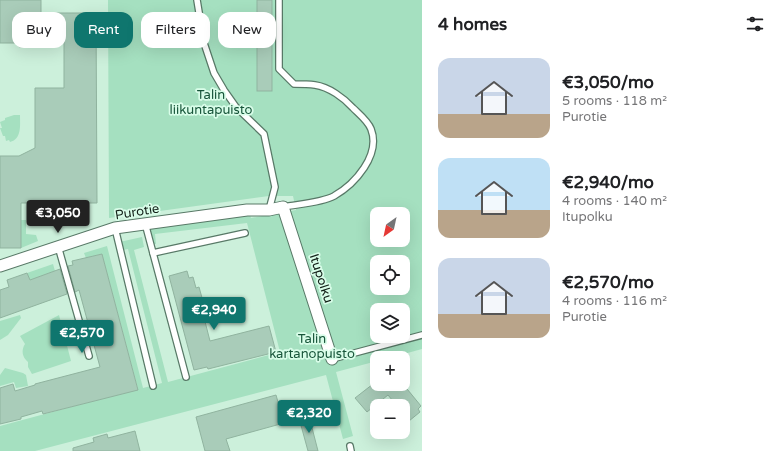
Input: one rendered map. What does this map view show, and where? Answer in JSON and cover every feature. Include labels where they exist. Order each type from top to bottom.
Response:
[{"type":"street","name":"Purotie","points":[[0,266],[114,228],[247,210],[269,210],[283,207]]},
{"type":"street","name":"Itupolku","points":[[283,207],[332,358]]},
{"type":"lane","points":[[197,0],[204,43],[214,73],[236,107],[264,134],[275,187],[269,210]]},
{"type":"lane","points":[[279,0],[279,69],[294,84],[316,85],[342,97],[371,129],[373,140],[366,165],[360,174],[343,190],[332,197],[283,207]]},
{"type":"lane","points":[[145,223],[186,377]]},
{"type":"lane","points":[[114,228],[153,386]]},
{"type":"lane","points":[[153,253],[246,233]]},
{"type":"lane","points":[[58,246],[89,356]]},
{"type":"lane","points":[[332,358],[422,335]]},
{"type":"green space","name":"Talin liikuntapuisto","points":[[108,0],[422,0],[422,349],[410,352],[410,351],[370,351],[370,363],[336,372],[353,436],[343,439],[326,375],[35,451],[0,451],[0,426],[138,389],[102,254],[86,258],[84,253],[107,246],[143,388],[162,383],[128,249],[117,251],[115,243],[142,237],[144,247],[134,250],[168,382],[280,352],[247,223],[155,234],[156,244],[152,244],[150,227],[250,215],[251,218],[296,210],[293,196],[269,196],[109,218],[108,48],[133,48],[133,12],[108,12]]},
{"type":"green space","points":[[20,115],[20,131],[17,138],[10,142],[9,140],[6,141],[5,136],[3,136],[0,128],[2,128],[0,122],[5,120],[5,118]]},
{"type":"green space","points":[[21,220],[26,220],[26,234],[36,235],[38,241],[21,248]]},
{"type":"green space","points":[[53,264],[55,271],[30,280],[27,273]]},
{"type":"green space","points":[[20,315],[21,318],[8,335],[0,340],[0,321]]},
{"type":"green space","points":[[59,315],[71,361],[32,374],[28,367],[28,362],[23,356],[25,344],[20,336]]},
{"type":"green space","points":[[5,368],[26,375],[28,386],[16,388],[14,382],[0,386],[0,375]]},
{"type":"building","points":[[0,0],[41,0],[41,12],[12,12],[12,43],[0,43]]},
{"type":"building","points":[[257,0],[272,0],[272,12],[257,12]]},
{"type":"building","points":[[66,13],[74,13],[74,48],[96,48],[97,203],[21,203],[21,248],[0,248],[0,156],[19,156],[35,148],[35,88],[64,88]]},
{"type":"building","points":[[257,48],[272,48],[272,91],[257,91]]},
{"type":"building","points":[[102,254],[138,390],[43,414],[42,411],[21,417],[21,419],[0,424],[0,388],[13,384],[15,391],[35,384],[100,367],[79,290],[75,292],[68,266],[73,265],[72,261]]},
{"type":"building","points":[[60,269],[67,294],[0,318],[0,290],[9,287],[7,280],[27,273],[30,280]]},
{"type":"building","points":[[187,271],[189,278],[193,277],[196,288],[199,287],[204,305],[201,306],[210,341],[269,326],[276,352],[208,369],[207,367],[194,370],[169,276]]},
{"type":"building","points":[[370,386],[370,391],[409,391],[421,406],[418,409],[420,412],[410,420],[410,399],[391,399],[388,395],[383,399],[370,399],[370,410],[367,412],[355,398]]},
{"type":"building","points":[[276,395],[284,423],[226,439],[230,451],[205,451],[196,417]]},
{"type":"building","points":[[309,416],[318,451],[308,451],[299,418]]},
{"type":"building","points":[[135,431],[140,451],[73,451],[73,448],[94,442],[93,438],[107,434],[108,438]]},
{"type":"park label","name":"Talin kartanopuisto","points":[[312,346]]}]
